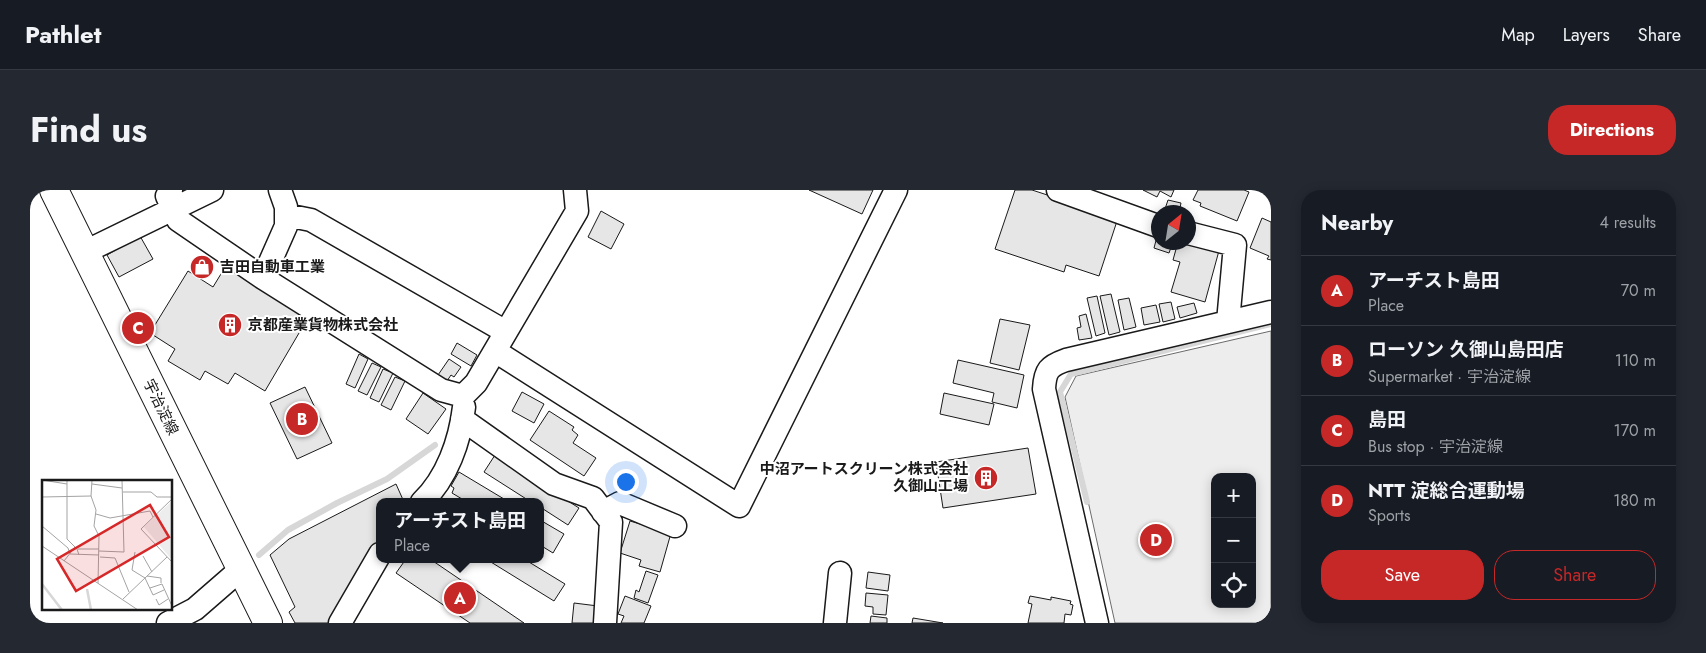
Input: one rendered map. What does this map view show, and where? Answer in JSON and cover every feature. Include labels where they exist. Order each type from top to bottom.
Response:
[{"type":"main road","name":"宇治淀線","points":[[54,190],[268,623]]},
{"type":"street","points":[[85,252],[172,199],[212,190]]},
{"type":"street","points":[[263,278],[286,226],[286,207],[280,190]]},
{"type":"street","points":[[463,396],[476,383],[577,211],[575,190]]},
{"type":"street","points":[[495,351],[739,506],[896,190]]},
{"type":"street","points":[[1058,190],[1151,223]]},
{"type":"street","points":[[172,199],[178,220],[263,278],[441,390],[463,396]]},
{"type":"street","points":[[286,215],[311,220],[506,332]]},
{"type":"street","points":[[1196,235],[1235,245],[1228,322]]},
{"type":"street","points":[[1097,623],[1044,389],[1044,376],[1053,365],[1066,360],[1271,312]]},
{"type":"street","points":[[425,498],[443,474],[454,450],[462,419],[463,396]]},
{"type":"street","points":[[462,419],[554,484],[593,498],[611,522],[605,623]]},
{"type":"street","points":[[603,512],[620,503],[675,526]]},
{"type":"street","points":[[340,623],[375,564]]},
{"type":"street","points":[[168,623],[195,609],[241,569]]},
{"type":"street","points":[[835,623],[840,573]]},
{"type":"shaded area","points":[[1271,331],[1271,623],[1115,623],[1065,397],[1076,376]]},
{"type":"building","points":[[809,190],[873,190],[862,214]]},
{"type":"building","points":[[1015,190],[1032,190],[1118,218],[1099,276],[1066,265],[1064,272],[995,249]]},
{"type":"building","points":[[1143,190],[1174,190],[1171,197],[1160,191],[1157,197]]},
{"type":"building","points":[[1198,190],[1244,190],[1249,192],[1237,221],[1200,206],[1201,203],[1193,200]]},
{"type":"building","points":[[1168,200],[1181,203],[1181,205],[1166,205]]},
{"type":"building","points":[[601,211],[624,224],[611,249],[588,237]]},
{"type":"building","points":[[1262,218],[1271,222],[1271,260],[1267,259],[1269,256],[1250,248]]},
{"type":"building","points":[[140,236],[153,259],[119,277],[107,255]]},
{"type":"building","points":[[1196,244],[1220,247],[1205,302],[1171,292],[1180,262],[1173,260],[1176,250],[1196,250]]},
{"type":"building","name":"京都産業貨物株式会社","points":[[227,264],[309,316],[265,391],[235,373],[228,384],[205,371],[200,380],[168,361],[175,349],[150,333],[188,271],[213,287]]},
{"type":"building","points":[[1111,294],[1120,332],[1109,335],[1100,296]]},
{"type":"building","points":[[1097,296],[1105,333],[1096,336],[1087,298]]},
{"type":"building","points":[[1129,298],[1136,327],[1124,330],[1118,300]]},
{"type":"building","points":[[1171,302],[1175,319],[1163,322],[1159,304]]},
{"type":"building","points":[[1194,303],[1197,313],[1180,318],[1177,307]]},
{"type":"building","points":[[1156,305],[1160,322],[1144,325],[1141,308]]},
{"type":"building","points":[[1086,314],[1092,338],[1079,340],[1077,328],[1081,327],[1079,316]]},
{"type":"building","points":[[1000,319],[1030,325],[1019,370],[990,363]]},
{"type":"building","points":[[457,343],[477,355],[471,366],[451,354]]},
{"type":"building","points":[[359,354],[368,359],[355,388],[346,384]]},
{"type":"building","points":[[449,359],[461,367],[454,377],[451,375],[447,381],[438,375]]},
{"type":"building","points":[[958,360],[1024,375],[1017,408],[992,402],[994,393],[953,383]]},
{"type":"building","points":[[372,363],[381,367],[367,395],[358,391]]},
{"type":"building","points":[[383,369],[393,373],[379,402],[370,398]]},
{"type":"building","points":[[395,377],[405,381],[391,410],[381,405]]},
{"type":"building","points":[[305,387],[332,443],[297,459],[270,403]]},
{"type":"building","points":[[522,392],[544,404],[534,423],[512,411]]},
{"type":"building","points":[[423,393],[446,409],[428,434],[406,419]]},
{"type":"building","points":[[944,393],[994,404],[989,425],[940,414]]},
{"type":"building","points":[[549,411],[574,427],[572,430],[578,435],[573,443],[596,458],[584,476],[530,440]]},
{"type":"building","name":"中沼アートスクリーン株式会社 久御山工場","points":[[1028,448],[1036,494],[943,508],[936,462]]},
{"type":"building","points":[[495,455],[579,508],[568,525],[544,510],[544,498],[525,498],[484,472]]},
{"type":"building","points":[[459,472],[502,498],[460,498],[452,493],[454,488],[451,486]]},
{"type":"building","points":[[396,484],[402,498],[376,498],[376,548],[329,623],[295,623],[289,612],[295,607],[270,555],[289,539]]},
{"type":"building","points":[[630,521],[671,533],[660,572],[639,566],[641,560],[620,553]]},
{"type":"building","points":[[544,522],[564,534],[553,553],[544,547]]},
{"type":"building","points":[[403,563],[436,563],[524,623],[470,623],[396,573]]},
{"type":"building","points":[[492,563],[531,563],[565,584],[554,601]]},
{"type":"building","points":[[646,571],[658,575],[648,603],[634,598],[636,590],[639,592]]},
{"type":"building","points":[[868,572],[890,575],[888,591],[866,588]]},
{"type":"building","points":[[866,593],[888,595],[886,615],[873,614],[873,607],[865,606]]},
{"type":"building","points":[[625,596],[651,606],[644,623],[621,623],[624,616],[618,614]]},
{"type":"building","points":[[1030,596],[1051,600],[1051,597],[1071,601],[1070,604],[1073,605],[1071,615],[1065,614],[1064,623],[1028,623],[1032,604],[1028,603]]},
{"type":"building","points":[[574,603],[598,606],[596,623],[572,623]]},
{"type":"building","points":[[871,616],[887,618],[887,623],[870,623]]},
{"type":"building","points":[[913,618],[943,623],[912,623]]},
{"type":"waterway","points":[[1087,502],[1060,392],[1071,374],[1271,324]]},
{"type":"waterway","points":[[259,555],[288,530],[337,503],[387,479],[435,445]]},
{"type":"place","name":"吉田自動車工業","points":[[202,267]]},
{"type":"place","name":"京都産業貨物株式会社","points":[[230,325]]},
{"type":"place","name":"島田","points":[[138,328]]},
{"type":"place","name":"ローソン 久御山島田店","points":[[302,419]]},
{"type":"place","name":"中沼アートスクリーン株式会社 久御山工場","points":[[986,478]]},
{"type":"place","name":"NTT 淀総合運動場","points":[[1156,540]]},
{"type":"place","name":"アーチスト島田","points":[[460,598]]}]
